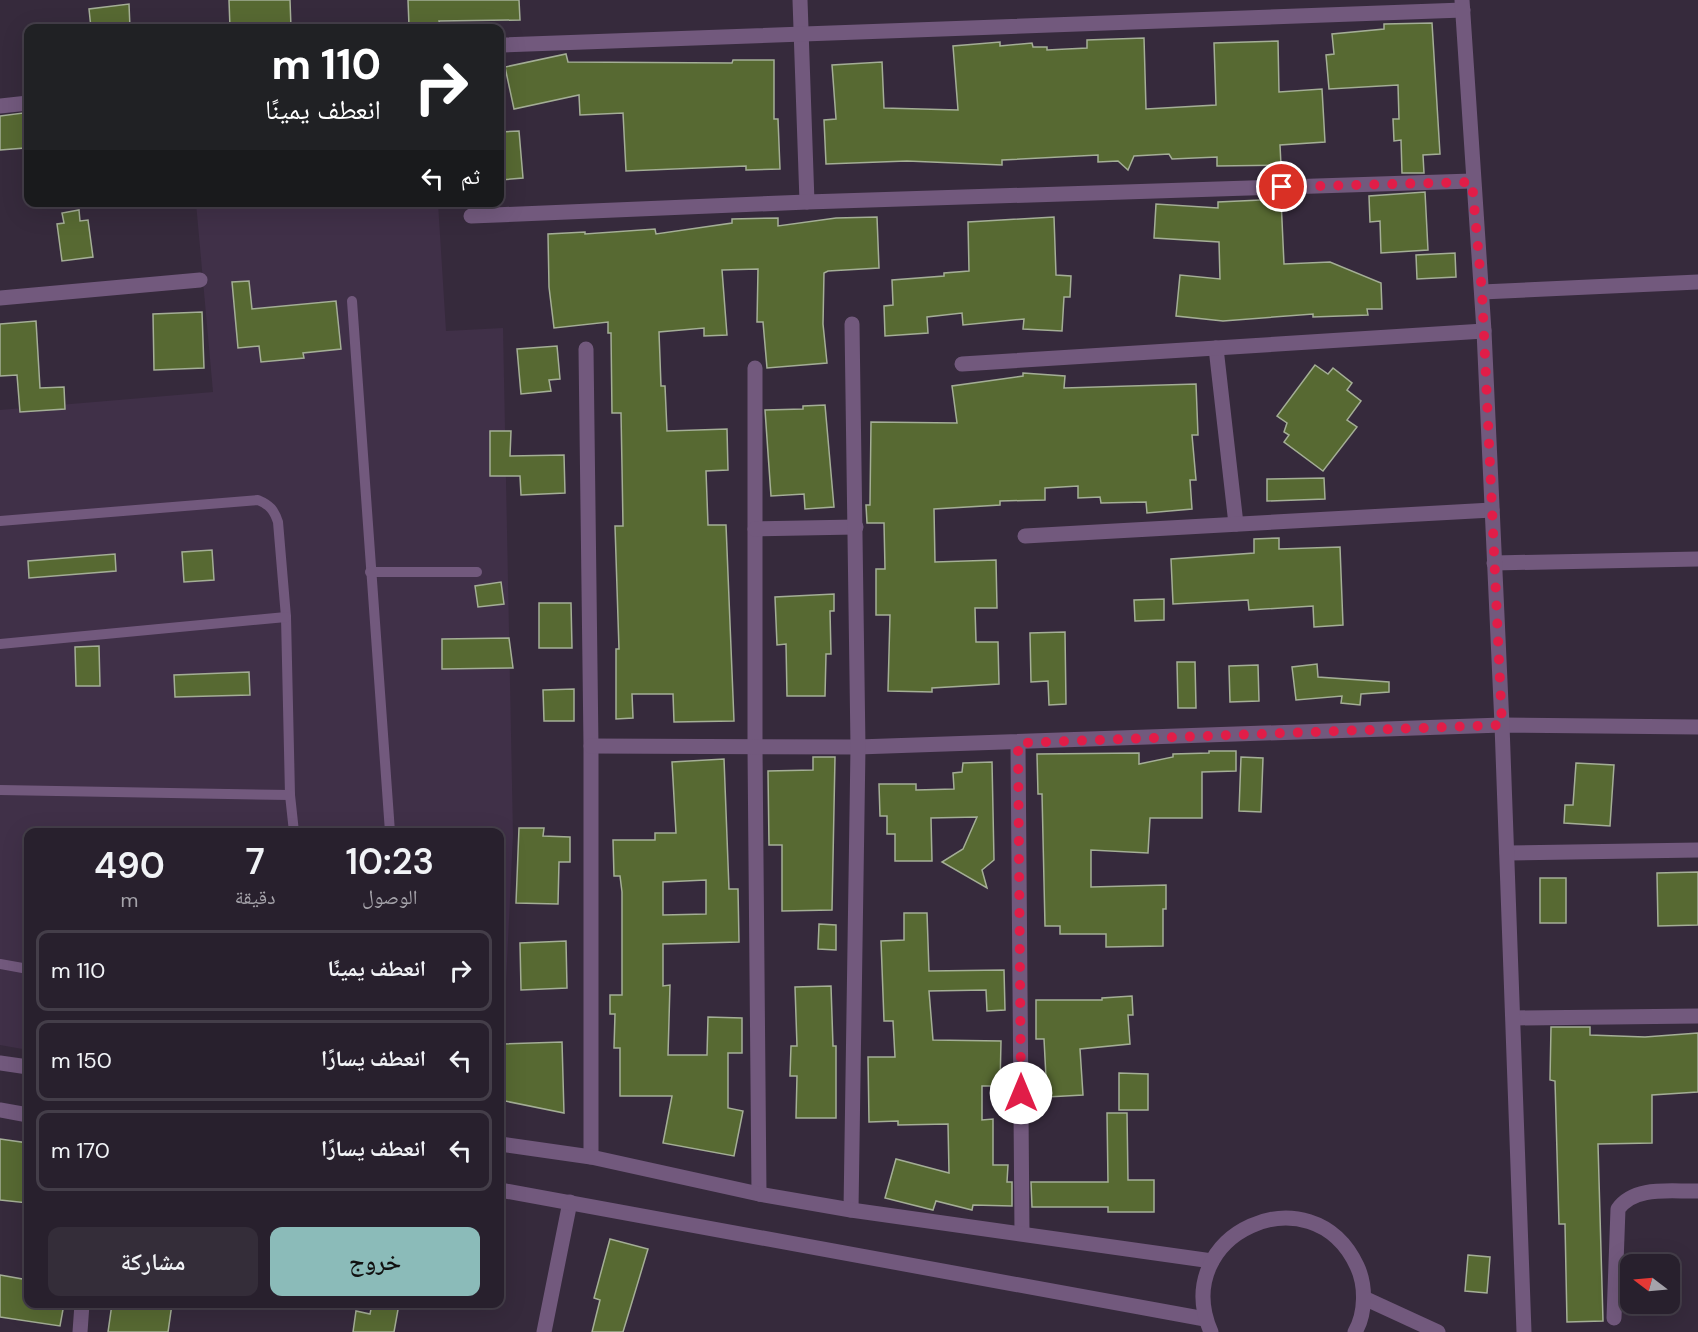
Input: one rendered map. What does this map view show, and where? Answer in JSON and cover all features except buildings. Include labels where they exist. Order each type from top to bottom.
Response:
[{"type":"street","points":[[800,0],[807,202]]},
{"type":"street","points":[[504,45],[1462,5],[1472,182],[1484,331],[1514,1018],[1524,1332]]},
{"type":"street","points":[[0,106],[24,104]]},
{"type":"street","points":[[471,216],[807,202],[1472,182]]},
{"type":"street","points":[[0,298],[200,280]]},
{"type":"street","points":[[1482,292],[1698,282]]},
{"type":"street","points":[[851,1210],[858,747],[852,324]]},
{"type":"street","points":[[962,364],[1484,331]]},
{"type":"street","points":[[1216,348],[1236,524]]},
{"type":"street","points":[[586,350],[591,746],[591,1157]]},
{"type":"street","points":[[755,368],[755,748],[759,1194]]},
{"type":"street","points":[[1025,536],[1492,510]]},
{"type":"street","points":[[755,529],[856,526]]},
{"type":"street","points":[[1494,563],[1698,559]]},
{"type":"street","points":[[591,746],[858,747],[1502,725],[1698,727]]},
{"type":"street","points":[[1018,743],[1022,1233]]},
{"type":"street","points":[[1507,853],[1698,850]]},
{"type":"street","points":[[1514,1018],[1698,1016]]},
{"type":"street","points":[[0,1063],[24,1066]]},
{"type":"street","points":[[0,1110],[24,1114]]},
{"type":"street","points":[[504,1144],[591,1157],[759,1194],[851,1210],[1212,1261]]},
{"type":"street","points":[[504,1191],[1208,1325],[1203,1299],[1205,1279],[1212,1261],[1226,1241],[1245,1227],[1267,1219],[1291,1217],[1314,1223],[1335,1235],[1351,1253],[1361,1275],[1364,1298],[1356,1332]]},
{"type":"street","points":[[1614,1318],[1618,1209],[1634,1194],[1698,1191]]},
{"type":"street","points":[[544,1332],[570,1202]]},
{"type":"street","points":[[1364,1298],[1438,1332]]},
{"type":"street","points":[[80,1332],[82,1308]]},
{"type":"lane","points":[[352,301],[390,828]]},
{"type":"lane","points":[[0,521],[258,500],[268,504],[278,522],[286,617],[290,795],[294,828]]},
{"type":"lane","points":[[370,572],[477,572]]},
{"type":"lane","points":[[0,644],[286,617]]},
{"type":"lane","points":[[0,790],[290,795]]},
{"type":"lane","points":[[0,964],[24,968]]},
{"type":"shaded area","points":[[196,207],[438,207],[446,331],[503,328],[513,835],[504,1025],[504,828],[24,828],[24,1049],[0,1045],[0,410],[213,392]]},
{"type":"route","points":[[1021,1093],[1018,743],[1502,725],[1482,292],[1472,182],[1282,187]]}]
